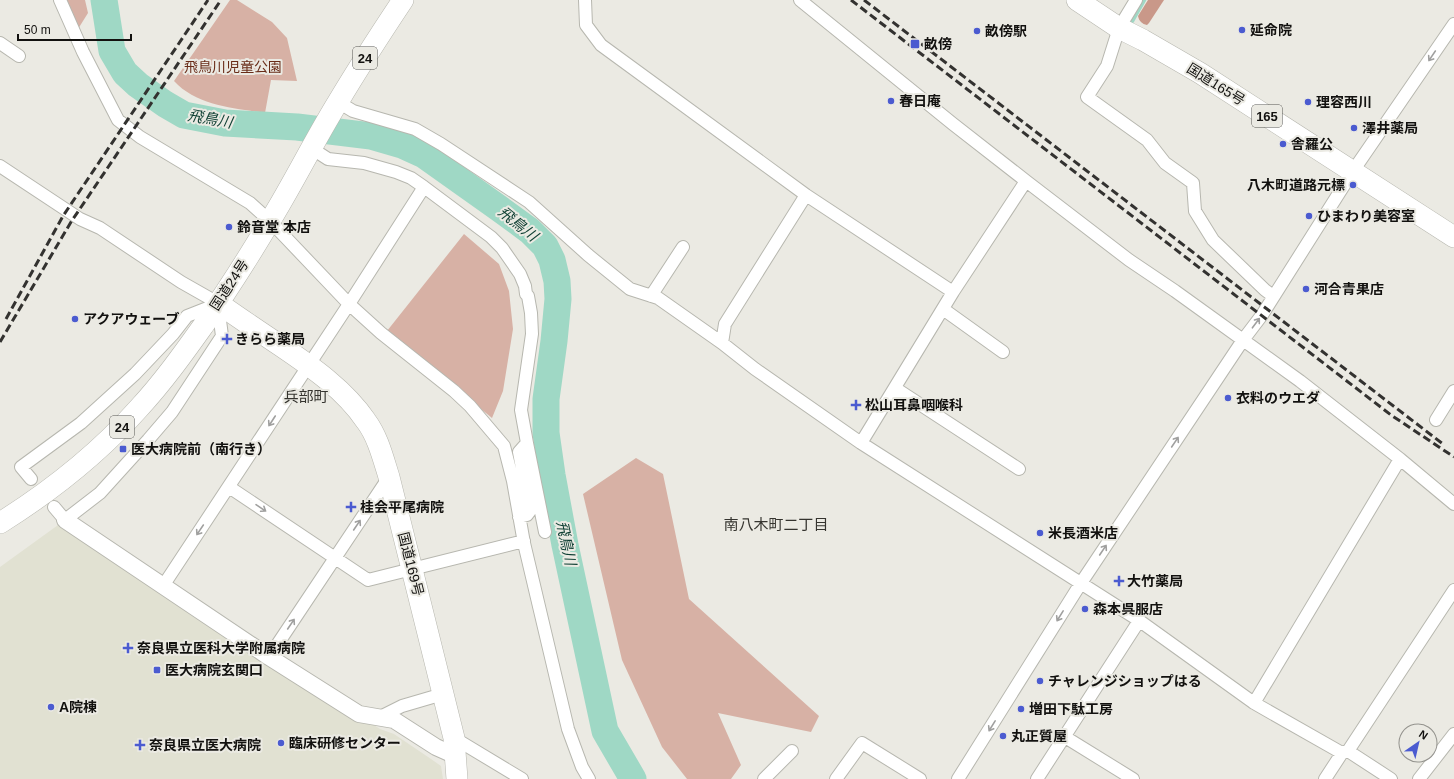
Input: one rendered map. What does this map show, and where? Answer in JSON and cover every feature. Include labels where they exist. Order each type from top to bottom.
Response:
[{"type":"highway","name":"国道24号","points":[[0,523],[38,499],[56,485],[118,430],[140,407],[176,364],[218,304],[270,221],[365,57],[404,0]]},
{"type":"highway","name":"国道165号","points":[[1077,0],[1119,28],[1200,73],[1454,237]]},
{"type":"highway","name":"国道169号","points":[[218,304],[308,365],[336,388],[356,407],[367,421],[376,439],[389,477],[413,568],[455,747],[458,779]]},
{"type":"street","points":[[60,0],[83,52],[118,120],[140,137],[250,204],[270,221],[349,304],[381,333],[470,406],[504,446],[513,481],[524,541],[568,729],[582,767],[589,779]]},
{"type":"street","points":[[585,0],[586,25],[601,46],[806,195],[953,292]]},
{"type":"street","points":[[800,0],[899,81],[1026,181],[1129,260],[1300,381],[1454,504]]},
{"type":"street","points":[[1136,0],[1119,28],[1108,66],[1087,96],[1147,140],[1165,162],[1193,183],[1195,211],[1213,240],[1265,290],[1274,296]]},
{"type":"street","points":[[958,779],[1081,583],[1243,340],[1262,315],[1353,171],[1454,24]]},
{"type":"street","points":[[0,43],[19,56]]},
{"type":"street","points":[[333,110],[353,111],[415,129],[441,144],[529,202],[588,255],[630,289],[658,298],[722,343],[755,369],[861,442],[1139,621],[1254,703],[1345,752],[1391,779]]},
{"type":"street","points":[[313,146],[328,158],[364,163],[411,178],[491,237],[502,248],[520,274],[528,296],[531,313],[532,334],[521,410],[545,532]]},
{"type":"street","points":[[0,166],[80,219],[100,228],[181,282],[218,304]]},
{"type":"street","points":[[861,442],[953,292],[1026,181]]},
{"type":"street","points":[[163,586],[349,304],[424,187]]},
{"type":"street","points":[[722,343],[725,324],[806,195]]},
{"type":"street","points":[[651,296],[683,247]]},
{"type":"street","points":[[31,479],[21,467],[80,423],[135,374],[173,334],[186,316],[218,304]]},
{"type":"street","points":[[65,520],[100,493],[172,412],[222,336],[218,304]]},
{"type":"street","points":[[943,309],[1002,352]]},
{"type":"street","points":[[895,388],[1018,469]]},
{"type":"street","points":[[1436,420],[1454,391]]},
{"type":"street","points":[[520,517],[527,515],[530,511],[519,452],[527,443]]},
{"type":"street","points":[[1254,703],[1400,460]]},
{"type":"street","points":[[269,657],[389,477]]},
{"type":"street","points":[[229,487],[368,580],[524,541]]},
{"type":"street","points":[[54,507],[65,520],[269,657],[359,714],[394,720],[436,747],[455,747],[522,779]]},
{"type":"street","points":[[1325,779],[1345,752],[1454,590]]},
{"type":"street","points":[[1037,779],[1139,621]]},
{"type":"street","points":[[378,718],[402,706],[443,694]]},
{"type":"street","points":[[1419,779],[1454,734]]},
{"type":"street","points":[[1065,737],[1133,779]]},
{"type":"street","points":[[836,779],[862,743],[920,779]]},
{"type":"street","points":[[764,779],[792,751]]},
{"type":"shaded area","points":[[1148,0],[1164,0],[1147,25],[1141,22],[1138,16]]},
{"type":"shaded area","name":"奈良県立医科大学附属病院","points":[[65,520],[380,729],[394,734],[431,759],[441,766],[443,779],[0,779],[0,567]]},
{"type":"green space","points":[[66,0],[85,0],[88,13],[78,29]]},
{"type":"green space","name":"飛鳥川児童公園","points":[[230,0],[237,0],[272,22],[287,38],[297,81],[271,80],[265,113],[205,101],[183,89],[174,81]]},
{"type":"green space","points":[[464,234],[499,264],[509,291],[513,329],[503,391],[492,418],[387,331]]},
{"type":"green space","points":[[636,458],[663,474],[689,599],[819,716],[811,732],[718,713],[741,765],[731,779],[687,779],[662,747],[622,660],[583,494]]},
{"type":"waterway","name":"飛鳥川","points":[[104,0],[112,51],[125,73],[138,85],[184,115],[225,123],[297,127],[371,136],[402,145],[424,155],[530,231],[545,246],[552,260],[557,281],[558,299],[546,399],[546,433],[552,475],[565,545],[605,731],[633,779]]},
{"type":"waterway","points":[[1132,21],[1144,0]]},
{"type":"railway","points":[[6,319],[63,216],[208,0]]},
{"type":"railway","points":[[0,342],[71,222],[221,0]]},
{"type":"railway","points":[[851,0],[1391,415],[1454,457]]},
{"type":"railway","points":[[864,0],[1443,444]]},
{"type":"place","name":"延命院","points":[[1242,30]]},
{"type":"place","name":"畝傍駅","points":[[977,31]]},
{"type":"place","name":"畝傍","points":[[915,44]]},
{"type":"place","name":"春日庵","points":[[891,101]]},
{"type":"place","name":"理容西川","points":[[1308,102]]},
{"type":"place","name":"澤井薬局","points":[[1354,128]]},
{"type":"place","name":"舎羅公","points":[[1283,144]]},
{"type":"place","name":"八木町道路元標","points":[[1353,185]]},
{"type":"place","name":"ひまわり美容室","points":[[1309,216]]},
{"type":"place","name":"鈴音堂 本店","points":[[229,227]]},
{"type":"place","name":"河合青果店","points":[[1306,289]]},
{"type":"place","name":"アクアウェーブ","points":[[75,319]]},
{"type":"place","name":"きらら薬局","points":[[227,339]]},
{"type":"place","name":"衣料のウエダ","points":[[1228,398]]},
{"type":"place","name":"松山耳鼻咽喉科","points":[[856,405]]},
{"type":"place","name":"医大病院前（南行き）","points":[[123,449]]},
{"type":"place","name":"桂会平尾病院","points":[[351,507]]},
{"type":"place","name":"米長酒米店","points":[[1040,533]]},
{"type":"place","name":"大竹薬局","points":[[1119,581]]},
{"type":"place","name":"森本呉服店","points":[[1085,609]]},
{"type":"place","name":"奈良県立医科大学附属病院","points":[[128,648]]},
{"type":"place","name":"医大病院玄関口","points":[[157,670]]},
{"type":"place","name":"チャレンジショップはる","points":[[1040,681]]},
{"type":"place","name":"A院棟","points":[[51,707]]},
{"type":"place","name":"増田下駄工房","points":[[1021,709]]},
{"type":"place","name":"丸正質屋","points":[[1003,736]]},
{"type":"place","name":"臨床研修センター","points":[[281,743]]},
{"type":"place","name":"奈良県立医大病院","points":[[140,745]]},
{"type":"district","name":"兵部町","points":[[306,397]]},
{"type":"district","name":"南八木町二丁目","points":[[776,525]]}]
